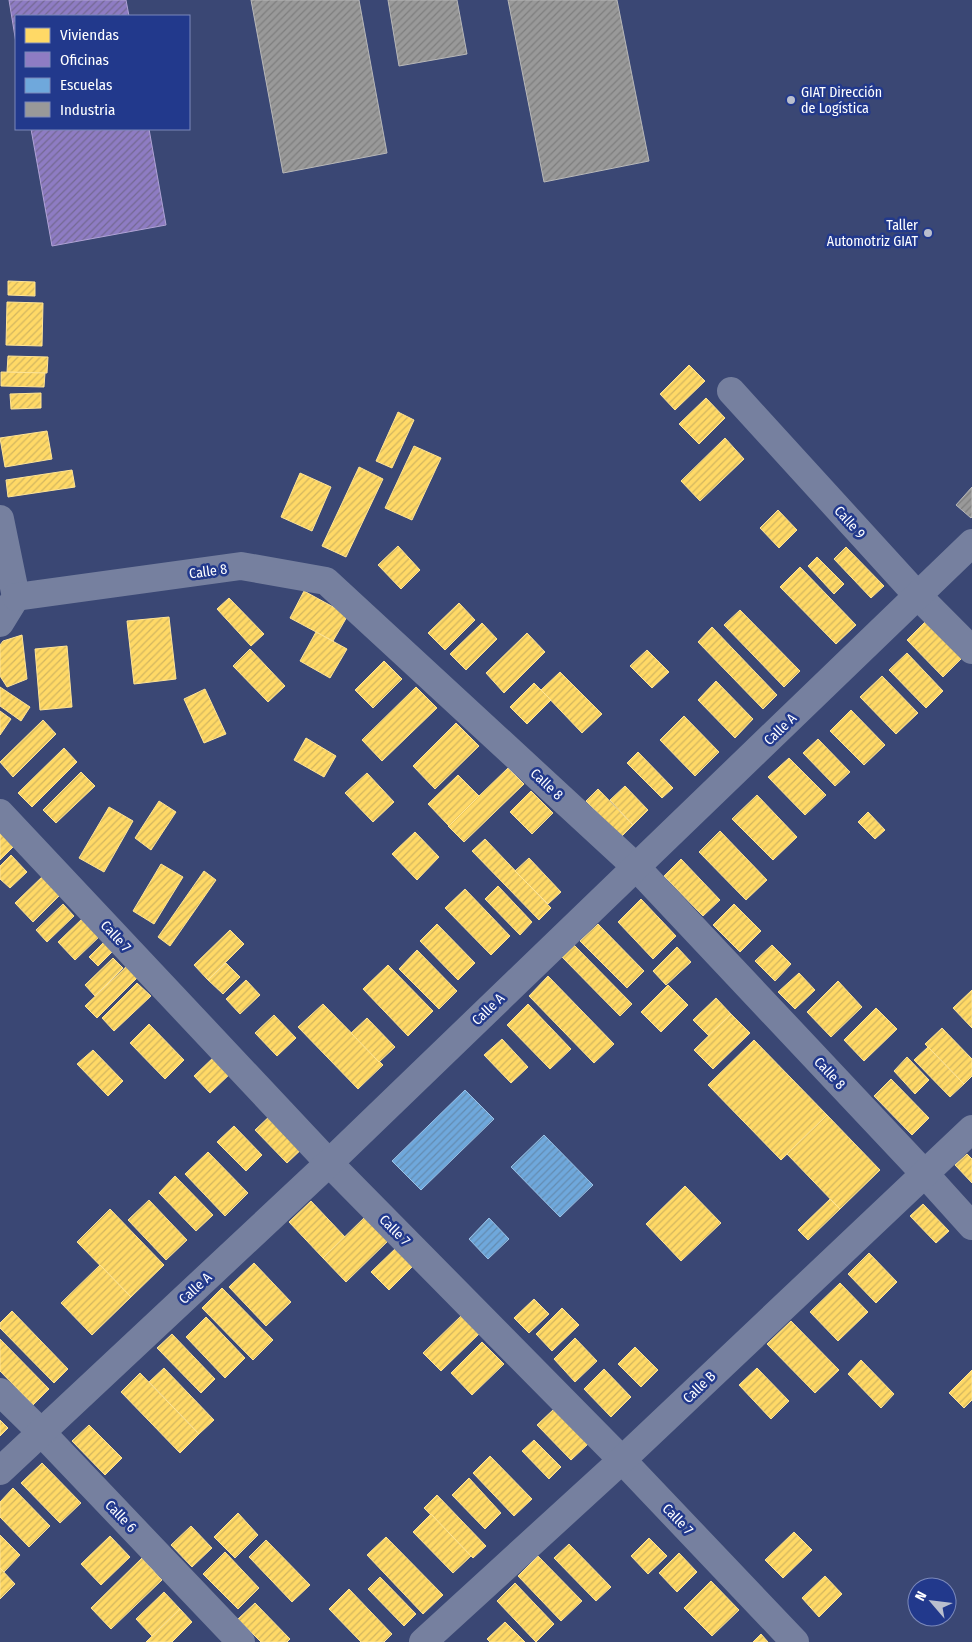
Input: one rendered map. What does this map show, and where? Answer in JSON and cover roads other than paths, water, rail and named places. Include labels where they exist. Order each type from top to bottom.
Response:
[{"type":"street","name":"Calle 9","points":[[731,391],[918,596],[972,650]]},
{"type":"street","points":[[0,519],[16,597],[0,623]]},
{"type":"street","name":"Calle A","points":[[0,1471],[329,1163],[972,543]]},
{"type":"street","name":"Calle 8","points":[[16,597],[241,566],[326,581],[636,867],[972,1226]]},
{"type":"street","name":"Calle 7","points":[[0,812],[329,1163],[622,1460],[795,1642]]},
{"type":"street","name":"Calle B","points":[[423,1642],[622,1460],[972,1129]]},
{"type":"street","name":"Calle 6","points":[[0,1392],[41,1432],[241,1642]]},
{"type":"place","name":"GIAT Dirección de Logística","points":[[791,100]]},
{"type":"place","name":"Taller Automotriz GIAT","points":[[928,233]]}]
